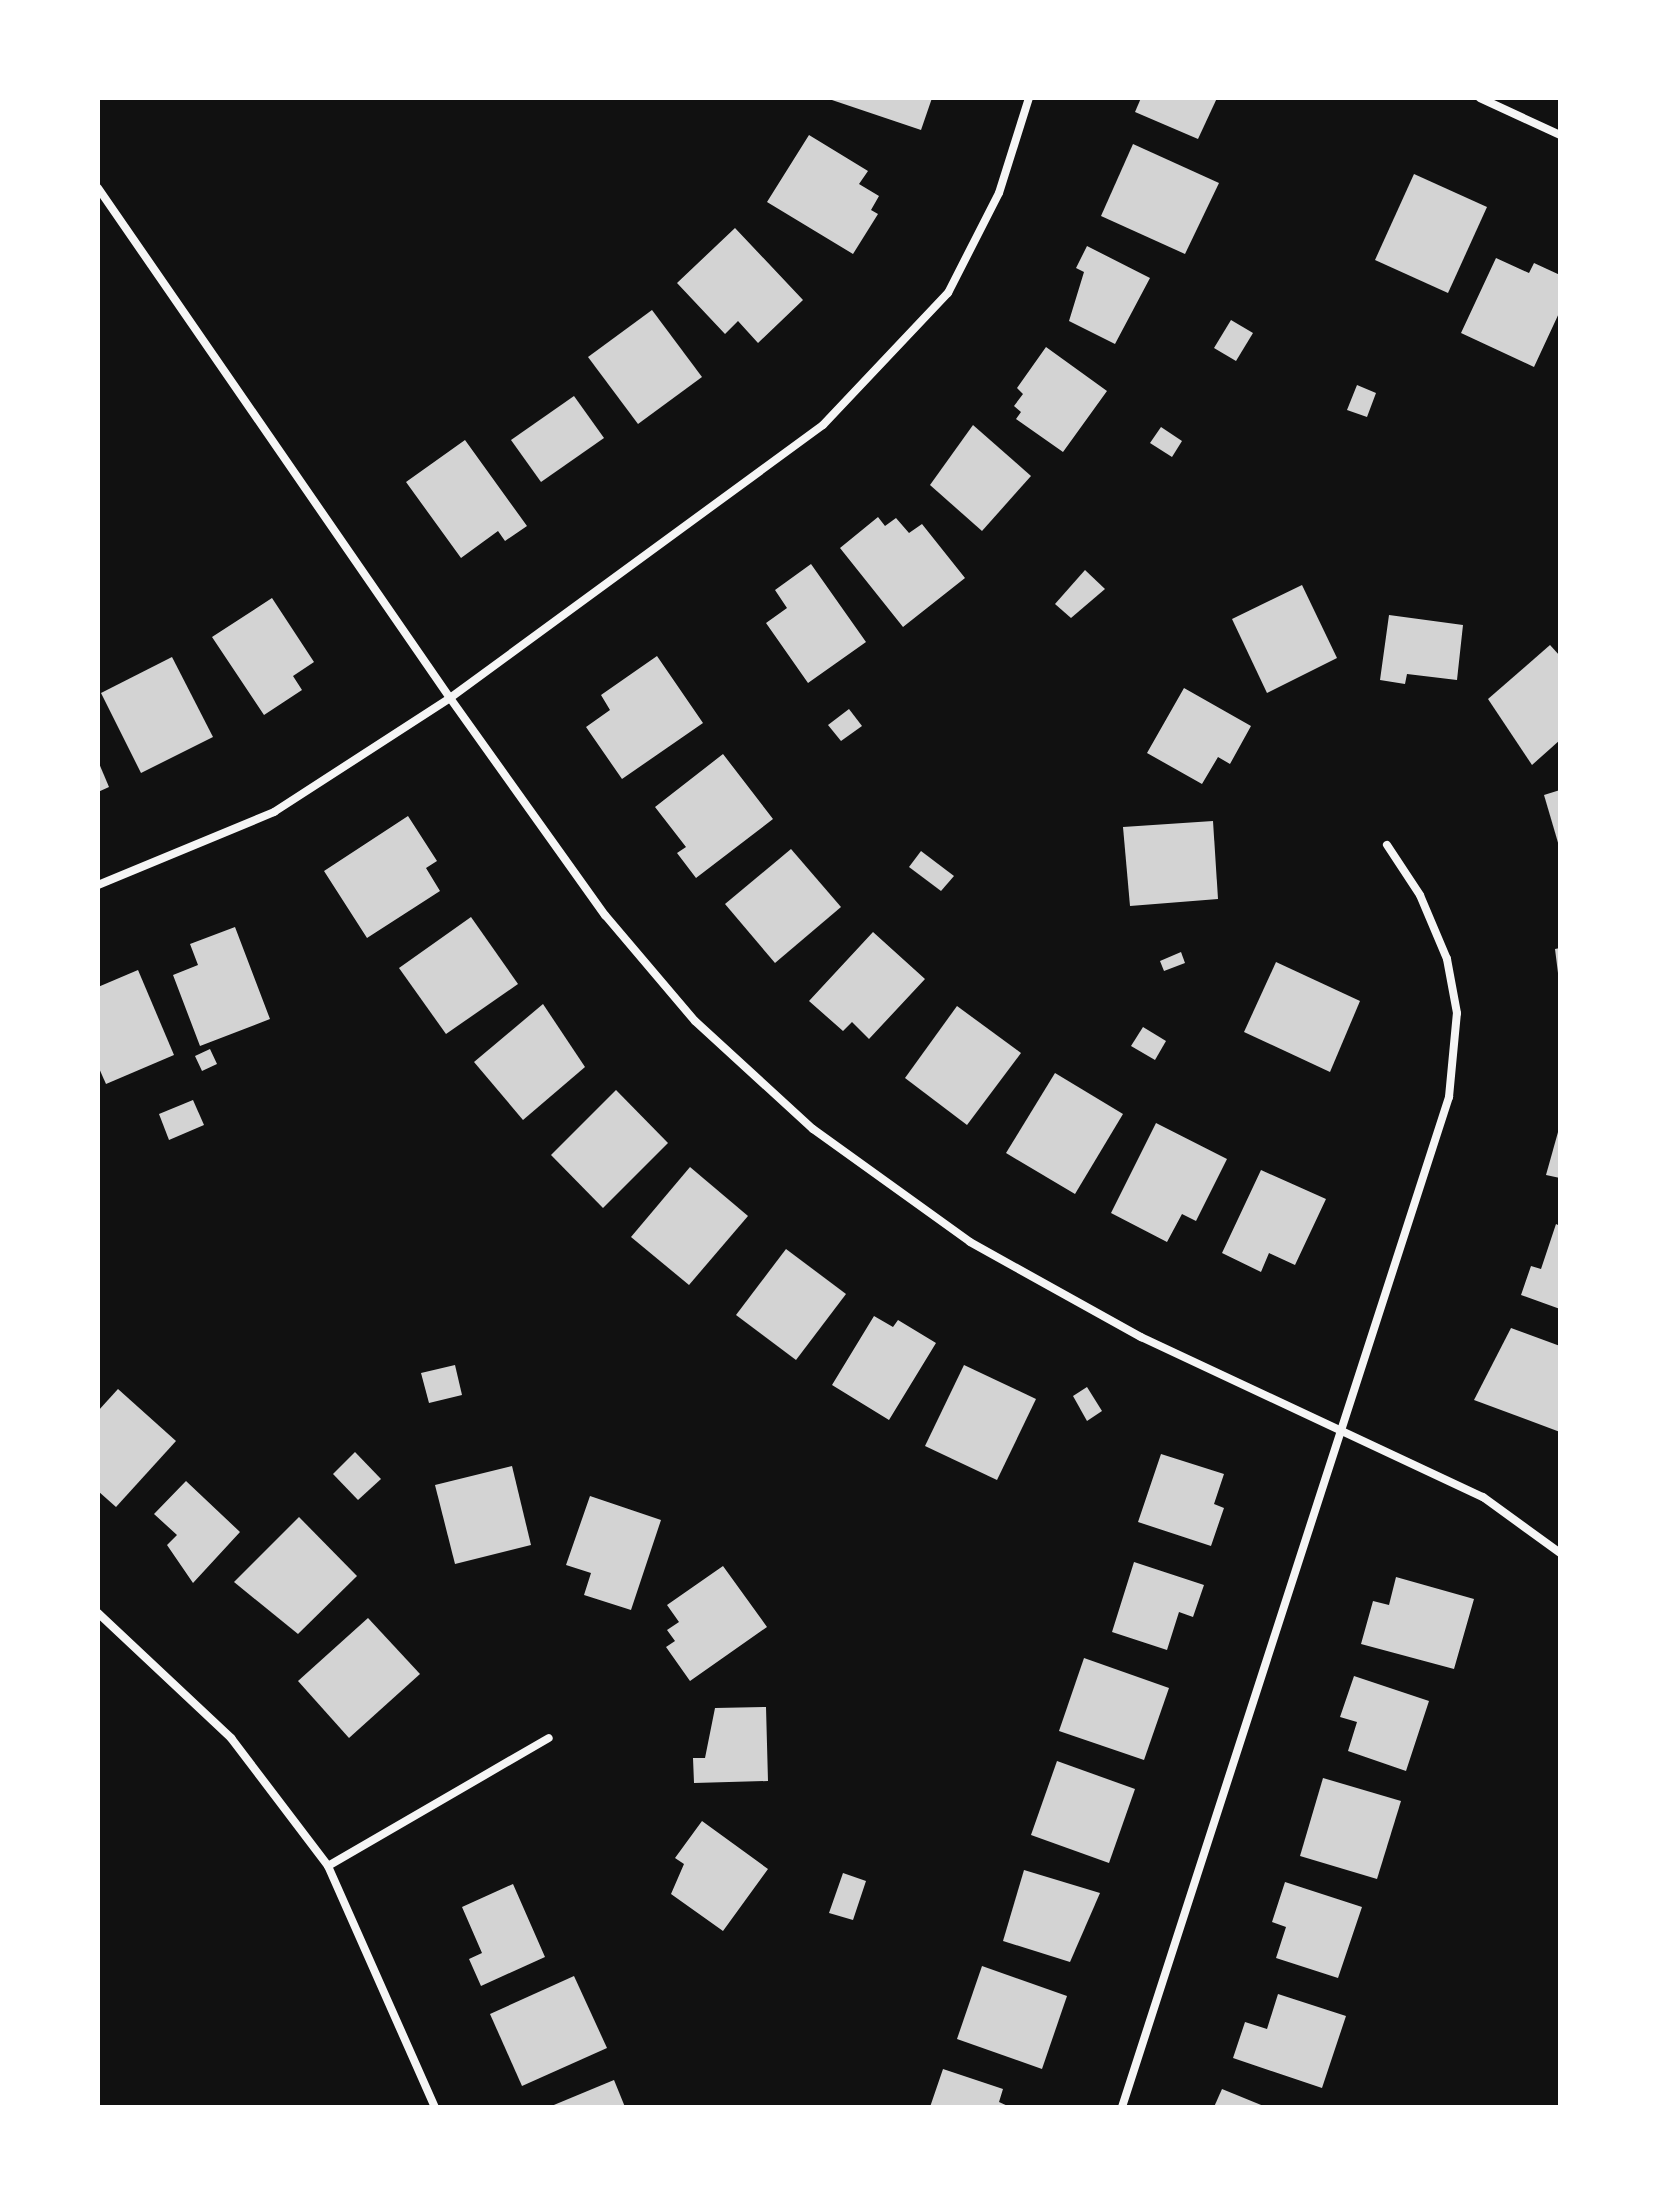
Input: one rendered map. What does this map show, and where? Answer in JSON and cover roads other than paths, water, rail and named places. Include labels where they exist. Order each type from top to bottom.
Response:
[{"type":"street","points":[[98,885],[274,812],[450,698],[823,425],[897,353],[948,293],[999,193],[1029,98]]},
{"type":"street","points":[[1480,98],[1560,135]]},
{"type":"street","points":[[98,188],[450,698],[605,915],[695,1021],[813,1129],[970,1242],[1141,1337],[1483,1497],[1560,1553]]},
{"type":"street","points":[[1122,2107],[1449,1097],[1457,1013],[1447,959],[1420,895],[1387,845]]},
{"type":"street","points":[[98,1613],[231,1738],[328,1866],[435,2107]]},
{"type":"street","points":[[328,1866],[549,1738]]}]
